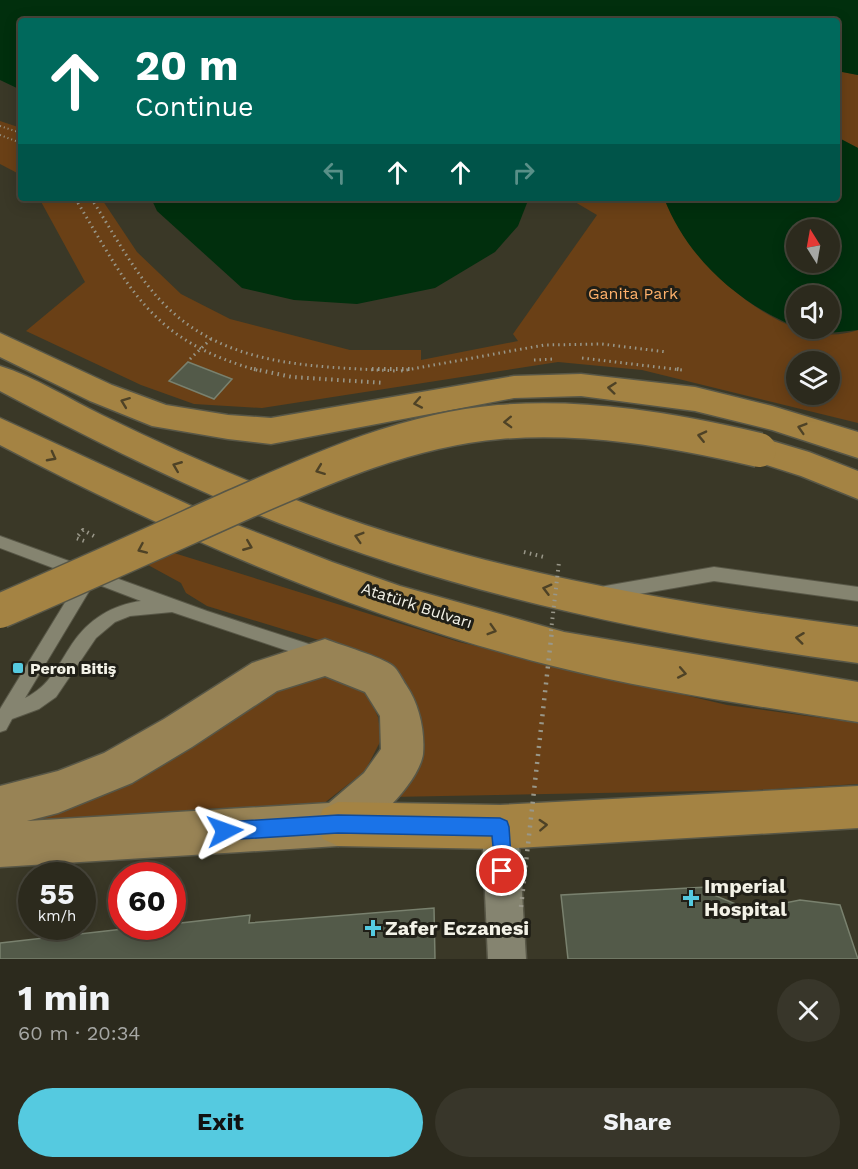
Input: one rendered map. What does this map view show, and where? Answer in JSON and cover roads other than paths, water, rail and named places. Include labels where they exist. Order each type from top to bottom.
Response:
[{"type":"highway","points":[[0,344],[101,393],[164,417],[228,427],[271,431],[514,387],[581,386],[695,399],[772,418],[858,445]]},
{"type":"highway","points":[[0,377],[161,459],[303,517],[430,559],[580,598],[785,637],[858,645]]},
{"type":"highway","points":[[0,611],[313,473],[404,439],[498,422],[573,419],[652,426],[759,450],[849,480]]},
{"type":"highway","name":"Atatürk Bulvarı","points":[[0,430],[168,514],[288,562],[409,604],[541,645],[758,688],[858,702]]},
{"type":"highway","points":[[338,824],[500,827],[858,807]]},
{"type":"main road","points":[[0,807],[57,792],[117,768],[178,733],[266,676],[326,657],[379,679],[400,711],[402,755],[379,788],[338,824],[0,845]]},
{"type":"street","points":[[500,827],[507,959]]},
{"type":"lane","points":[[0,542],[181,608],[326,657]]},
{"type":"lane","points":[[580,598],[714,574],[858,594]]},
{"type":"lane","points":[[4,718],[90,575]]},
{"type":"lane","points":[[4,718],[31,706],[55,687],[82,641],[109,616],[140,605],[181,608]]},
{"type":"place","name":"Peron Bitiş","points":[[18,668]]},
{"type":"place","name":"Imperial Hospital","points":[[691,898]]},
{"type":"place","name":"Zafer Eczanesi","points":[[373,928]]},
{"type":"park label","name":"Ganita Park","points":[[633,293]]}]
